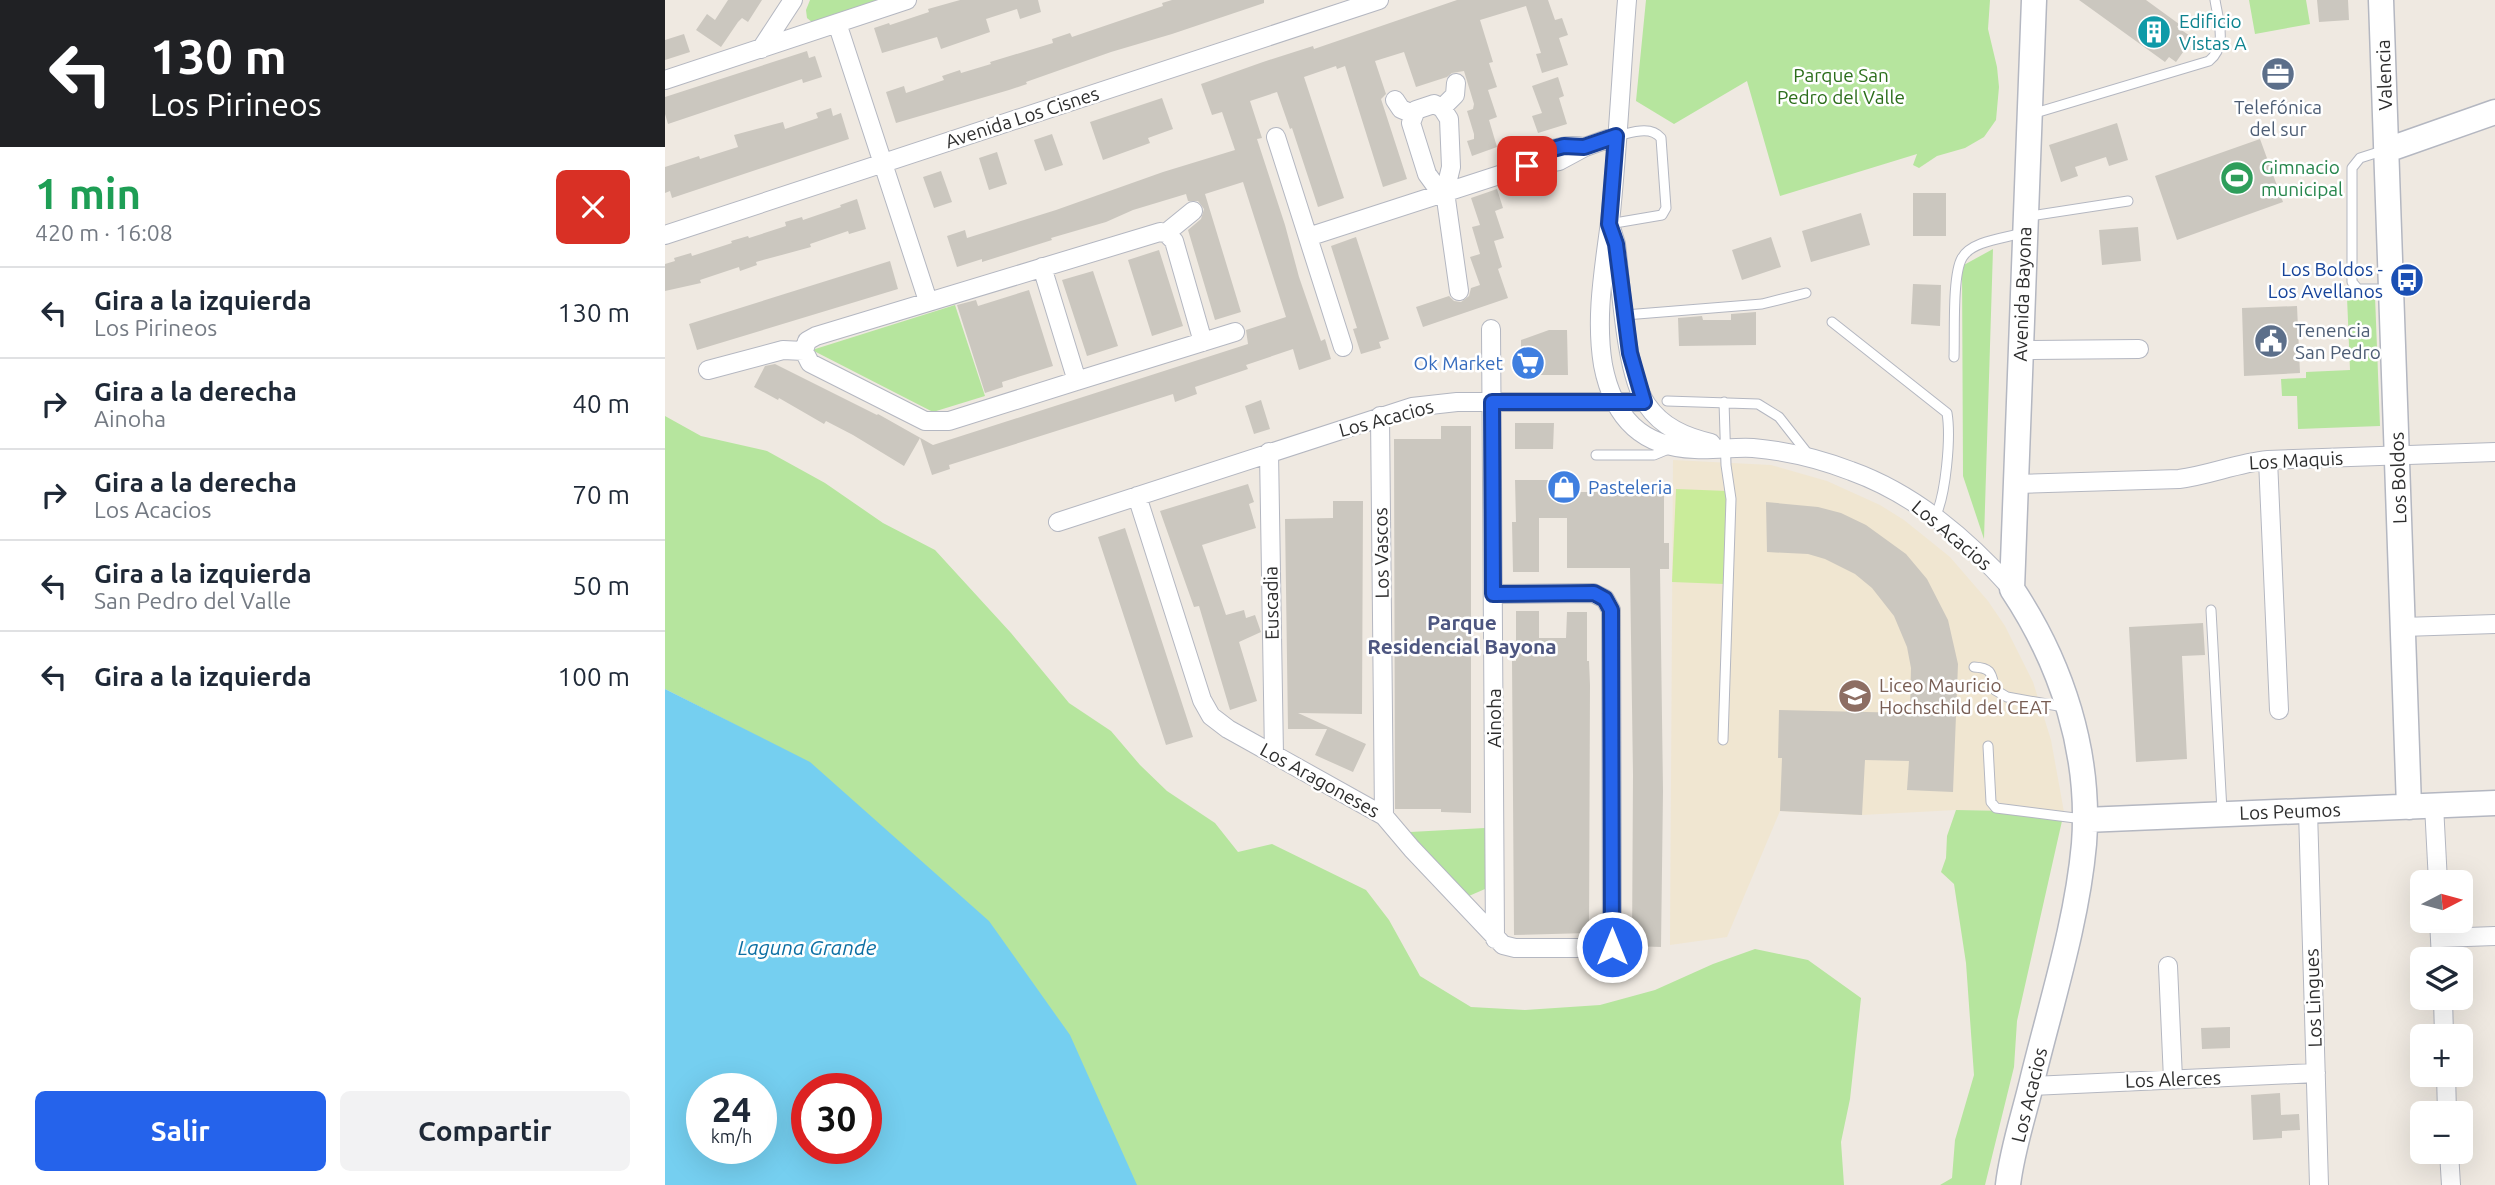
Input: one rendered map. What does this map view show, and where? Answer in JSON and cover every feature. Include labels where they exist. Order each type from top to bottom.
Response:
[{"type":"street","points":[[665,80],[907,0]]},
{"type":"street","name":"Avenida Los Cisnes","points":[[665,235],[1379,0]]},
{"type":"street","points":[[1627,0],[1602,279],[1601,328],[1603,364],[1615,402],[1644,402]]},
{"type":"street","name":"Avenida Bayona","points":[[2012,589],[2034,0]]},
{"type":"street","name":"Valencia","points":[[2381,0],[2387,150]]},
{"type":"street","points":[[790,3],[797,23],[813,31]]},
{"type":"street","points":[[761,48],[790,3]]},
{"type":"street","points":[[837,23],[928,301]]},
{"type":"street","points":[[1442,108],[1455,95],[1456,83]]},
{"type":"street","points":[[1395,100],[1401,109],[1413,114]]},
{"type":"street","points":[[1445,192],[1435,185],[1427,174],[1411,123],[1413,114],[1421,107],[1431,104],[1442,108],[1451,127],[1451,167],[1445,192],[1459,291]]},
{"type":"street","points":[[2387,150],[2495,112]]},
{"type":"street","points":[[1308,237],[1527,166],[1549,150],[1564,146],[1584,147],[1616,136]]},
{"type":"street","points":[[1276,137],[1343,347]]},
{"type":"street","name":"Los Boldos","points":[[2387,150],[2409,807]]},
{"type":"street","points":[[1165,233],[1193,211]]},
{"type":"street","points":[[1609,224],[1616,244],[1635,375],[1644,402],[1673,430],[1725,447]]},
{"type":"street","points":[[1203,342],[1174,241],[1165,233],[1154,232],[811,338],[804,351],[810,363],[917,418],[933,422],[949,421],[1077,381],[1203,342],[1235,332]]},
{"type":"street","points":[[1042,267],[1077,381]]},
{"type":"street","points":[[1601,328],[1625,319]]},
{"type":"street","name":"Ainoha","points":[[1492,329],[1495,939]]},
{"type":"street","points":[[2020,350],[2139,349]]},
{"type":"street","points":[[708,370],[783,350],[804,351]]},
{"type":"street","name":"Los Acacios","points":[[1058,522],[1380,416],[1433,404],[1492,402],[1615,402],[1624,418],[1640,433],[1673,447],[1766,450],[1811,458],[1854,472],[1920,506],[1965,540],[2012,589],[2046,645],[2069,708],[2078,750],[2085,820],[2076,901],[2008,1185]]},
{"type":"street","name":"Los Vascos","points":[[1380,416],[1384,816]]},
{"type":"street","name":"Euscadia","points":[[1269,452],[1274,755]]},
{"type":"street","name":"Los Maquis","points":[[2015,484],[2179,479],[2203,476],[2234,465],[2268,460],[2495,452]]},
{"type":"street","points":[[2268,460],[2279,710]]},
{"type":"street","name":"Los Aragoneses","points":[[1137,496],[1206,709],[1219,723],[1384,816],[1495,939]]},
{"type":"street","points":[[1493,594],[1594,593],[1605,599],[1611,610],[1612,947],[1515,948],[1503,945],[1495,939]]},
{"type":"street","points":[[2403,627],[2495,624]]},
{"type":"street","name":"Los Peumos","points":[[2085,820],[2495,803]]},
{"type":"street","points":[[2434,806],[2437,870]]},
{"type":"street","name":"Los Lingues","points":[[2308,811],[2319,1185]]},
{"type":"street","points":[[2471,933],[2495,936]]},
{"type":"street","points":[[2168,965],[2173,1079]]},
{"type":"street","name":"Los Alerces","points":[[2031,1086],[2316,1073]]},
{"type":"street","points":[[2450,1164],[2451,1185]]},
{"type":"lane","points":[[2028,116],[2209,61],[2217,53],[2221,40],[2215,0]]},
{"type":"lane","points":[[1609,224],[1663,215],[1666,208],[1661,138],[1650,131],[1616,136]]},
{"type":"lane","points":[[2387,150],[2360,158],[2352,168],[2352,282],[2358,289],[2391,289]]},
{"type":"lane","points":[[1954,357],[1957,277],[1962,256],[1977,245],[2024,225],[2129,201]]},
{"type":"lane","points":[[1625,319],[1762,304],[1805,293]]},
{"type":"lane","points":[[1832,322],[1947,413],[1944,490],[1935,517]]},
{"type":"lane","points":[[1667,401],[1751,402],[1773,411],[1811,458]]},
{"type":"lane","points":[[1723,740],[1731,499],[1725,447],[1724,402]]},
{"type":"lane","points":[[1596,455],[1654,455],[1673,447]]},
{"type":"lane","points":[[2211,610],[2222,814]]},
{"type":"lane","points":[[1974,667],[1986,668],[1991,673],[1995,690],[2007,697],[2069,708]]},
{"type":"lane","points":[[1988,746],[1991,802],[1996,808],[2085,820]]},
{"type":"shaded area","name":"Liceo Mauricio Hochschild del CEAT","points":[[1673,460],[1771,465],[1827,481],[1880,505],[1904,520],[1950,557],[1988,601],[2005,626],[2033,682],[2051,740],[2064,812],[1956,810],[1862,815],[1780,811],[1727,937],[1670,945]]},
{"type":"green space","points":[[810,0],[879,0],[813,23],[807,18],[806,10]]},
{"type":"green space","name":"Parque San Pedro del Valle","points":[[1646,0],[1990,0],[1988,29],[1999,87],[1996,120],[1984,137],[1965,148],[1937,156],[1919,168],[1913,165],[1917,154],[1780,196],[1747,81],[1674,124],[1636,101]]},
{"type":"green space","points":[[2249,0],[2306,0],[2310,24],[2255,34]]},
{"type":"green space","points":[[1993,249],[1984,539],[1963,476],[1962,266]]},
{"type":"green space","points":[[2375,296],[2380,426],[2298,429],[2297,396],[2282,396],[2281,379],[2306,378],[2306,372],[2350,370],[2347,297]]},
{"type":"green space","points":[[955,305],[985,396],[933,412],[812,350]]},
{"type":"green space","points":[[665,416],[701,436],[767,451],[825,483],[883,523],[935,550],[1011,633],[1069,703],[1111,731],[1167,791],[1215,823],[1238,852],[1272,844],[1366,890],[1389,920],[1420,976],[1471,1007],[1525,1010],[1600,1005],[1655,990],[1755,949],[1808,960],[1861,998],[1850,1099],[1841,1142],[1844,1185],[665,1185],[686,1124],[686,1164],[777,1164],[777,1073],[703,1073],[810,763],[665,689]]},
{"type":"green space","points":[[1676,489],[1728,491],[1724,584],[1672,582]]},
{"type":"green space","points":[[1956,810],[2064,812],[2017,1021],[2014,1067],[1985,1185],[1940,1185],[1952,1178],[1955,1140],[1974,1075],[1966,963],[1954,884],[1941,872],[1946,858],[1947,836]]},
{"type":"green space","points":[[1485,828],[1485,889],[1462,899],[1433,866],[1410,832]]},
{"type":"water","name":"Laguna Grande","points":[[665,689],[810,762],[989,921],[1070,1035],[1137,1185],[665,1185]]},
{"type":"building","points":[[728,0],[762,0],[748,22],[742,18],[721,47],[696,30],[707,14],[715,20]]},
{"type":"building","points":[[960,0],[1038,0],[1041,12],[1020,19],[1017,9],[986,19],[990,32],[941,49],[937,37],[882,53],[874,28],[889,23],[890,25],[929,12],[928,9]]},
{"type":"building","points":[[1172,0],[1264,0],[1264,3],[1111,52],[1009,90],[896,123],[886,92],[904,86],[906,93],[944,80],[942,76],[991,64],[990,62],[1053,43],[1052,39],[1070,33],[1072,37],[1163,6],[1162,3]]},
{"type":"building","points":[[1457,0],[1548,0],[1555,20],[1562,18],[1568,35],[1559,38],[1568,65],[1542,73],[1536,54],[1541,53],[1526,6],[1480,20],[1493,62],[1489,63],[1497,87],[1488,90],[1497,117],[1489,120],[1497,147],[1472,156],[1467,141],[1474,139],[1474,134],[1467,111],[1473,109],[1474,104],[1464,71],[1416,87],[1404,52],[1375,61],[1386,94],[1381,99],[1407,179],[1383,187],[1345,66],[1337,69],[1336,66],[1304,77],[1344,198],[1318,207],[1277,92],[1250,101],[1262,138],[1257,139],[1299,277],[1321,341],[1325,339],[1331,359],[1299,370],[1293,349],[1246,365],[1248,369],[1195,387],[1197,394],[1175,402],[1173,394],[949,465],[950,469],[932,475],[920,438],[904,466],[853,435],[826,421],[824,424],[754,387],[765,366],[775,364],[878,414],[933,445],[1248,344],[1246,330],[1286,317],[1243,182],[1205,194],[1241,312],[1215,320],[1188,230],[1201,219],[1204,209],[1198,201],[1188,201],[1186,194],[1051,238],[1052,240],[957,267],[947,236],[965,230],[967,238],[1235,150],[1222,112],[1212,115],[1201,84]]},
{"type":"building","name":"Edificio Vistas A","points":[[2079,0],[2146,0],[2193,38],[2176,62],[2169,57],[2165,62]]},
{"type":"building","points":[[2317,0],[2348,0],[2349,20],[2319,22]]},
{"type":"building","points":[[684,34],[690,52],[665,60],[665,40]]},
{"type":"building","points":[[807,51],[809,58],[815,56],[822,77],[803,83],[802,79],[668,124],[665,97]]},
{"type":"building","points":[[1558,77],[1564,96],[1559,98],[1567,124],[1538,133],[1532,116],[1542,113],[1532,86]]},
{"type":"building","points":[[1162,98],[1173,129],[1148,138],[1150,143],[1103,160],[1090,122]]},
{"type":"building","points":[[831,108],[833,116],[841,113],[849,139],[672,198],[670,191],[665,193],[665,167],[738,147],[734,135],[783,122],[785,129],[818,118],[816,113]]},
{"type":"building","points":[[2117,123],[2128,160],[2109,166],[2106,157],[2075,167],[2078,176],[2061,182],[2049,145]]},
{"type":"building","points":[[1052,134],[1063,165],[1045,171],[1034,140]]},
{"type":"building","name":"Gimnacio municipal","points":[[2260,139],[2283,202],[2177,240],[2155,176]]},
{"type":"building","points":[[997,152],[1007,184],[989,190],[979,158]]},
{"type":"building","points":[[941,171],[952,202],[934,208],[923,177]]},
{"type":"building","points":[[1497,189],[1503,208],[1495,211],[1504,238],[1494,241],[1502,267],[1498,269],[1508,298],[1423,327],[1416,307],[1449,296],[1454,301],[1461,302],[1469,296],[1471,288],[1480,285],[1470,257],[1480,254],[1472,227],[1480,225],[1471,198]]},
{"type":"building","points":[[1913,193],[1946,193],[1946,236],[1913,236]]},
{"type":"building","points":[[857,199],[866,229],[849,234],[848,231],[810,244],[811,247],[756,262],[757,265],[740,271],[739,267],[700,280],[701,283],[665,291],[665,264],[675,261],[674,258],[691,253],[692,256],[732,243],[731,241],[748,236],[749,238],[786,226],[785,222],[802,217],[803,220]]},
{"type":"building","points":[[1861,213],[1870,245],[1811,262],[1802,231]]},
{"type":"building","points":[[2138,227],[2141,261],[2102,265],[2099,230]]},
{"type":"building","points":[[1356,237],[1389,339],[1379,342],[1381,348],[1361,354],[1353,329],[1357,328],[1331,246]]},
{"type":"building","points":[[1771,237],[1781,267],[1742,280],[1732,250]]},
{"type":"building","points":[[1159,250],[1183,326],[1152,336],[1128,260]]},
{"type":"building","points":[[890,261],[898,289],[697,350],[689,324]]},
{"type":"building","points":[[1093,271],[1118,346],[1087,356],[1062,280]]},
{"type":"building","points":[[1913,284],[1941,285],[1940,326],[1911,324]]},
{"type":"building","points":[[1029,290],[1053,366],[1002,382],[1003,387],[985,393],[957,305],[976,300],[978,306]]},
{"type":"building","name":"Tenencia San Pedro","points":[[2297,306],[2300,373],[2244,376],[2242,308]]},
{"type":"building","points":[[1756,312],[1756,345],[1679,346],[1678,318],[1702,316],[1703,320],[1731,320],[1731,314]]},
{"type":"building","points":[[1549,330],[1567,330],[1568,375],[1521,375],[1521,340]]},
{"type":"building","points":[[1261,400],[1270,429],[1254,434],[1245,406]]},
{"type":"building","points":[[1515,423],[1554,423],[1553,449],[1515,449]]},
{"type":"building","points":[[1441,426],[1471,426],[1471,813],[1441,812],[1441,809],[1395,809],[1394,439],[1441,439]]},
{"type":"building","points":[[1515,480],[1555,480],[1555,492],[1664,492],[1664,543],[1669,543],[1669,569],[1660,569],[1663,791],[1661,947],[1632,946],[1630,568],[1567,568],[1567,518],[1539,518],[1539,572],[1513,572]]},
{"type":"building","points":[[1248,484],[1254,502],[1249,504],[1256,528],[1202,545],[1226,615],[1244,610],[1246,618],[1255,615],[1261,632],[1239,642],[1257,701],[1230,710],[1199,606],[1194,607],[1160,511]]},
{"type":"building","points":[[1333,501],[1363,501],[1362,714],[1298,713],[1366,744],[1353,772],[1315,755],[1327,729],[1288,729],[1285,519],[1333,518]]},
{"type":"building","points":[[1766,502],[1818,507],[1841,513],[1866,525],[1906,554],[1927,579],[1948,620],[1958,664],[1953,792],[1907,790],[1909,761],[1865,760],[1862,815],[1780,811],[1782,758],[1778,758],[1779,710],[1910,713],[1911,668],[1907,647],[1894,616],[1872,588],[1855,574],[1808,554],[1767,552]]},
{"type":"building","points":[[1125,528],[1193,737],[1166,745],[1098,537]]},
{"type":"building","points":[[1516,611],[1539,611],[1539,638],[1566,638],[1567,612],[1587,612],[1590,685],[1589,933],[1514,935],[1512,661],[1516,661]]},
{"type":"building","points":[[2203,623],[2205,655],[2182,656],[2187,759],[2136,762],[2129,627]]},
{"type":"building","points":[[2230,1027],[2230,1048],[2202,1049],[2201,1028]]},
{"type":"building","points":[[2280,1093],[2281,1115],[2299,1114],[2300,1130],[2282,1131],[2282,1138],[2253,1140],[2251,1095]]},
{"type":"place","name":"Edificio Vistas A","points":[[2154,32]]},
{"type":"place","name":"Telefónica del sur","points":[[2278,74]]},
{"type":"place","name":"Gimnacio municipal","points":[[2237,178]]},
{"type":"place","name":"Los Boldos - Los Avellanos","points":[[2407,280]]},
{"type":"place","name":"Tenencia San Pedro","points":[[2271,341]]},
{"type":"place","name":"Ok Market","points":[[1528,363]]},
{"type":"place","name":"Pasteleria","points":[[1564,487]]},
{"type":"place","name":"Liceo Mauricio Hochschild del CEAT","points":[[1855,696]]},
{"type":"district","name":"Parque Residencial Bayona","points":[[1462,635]]},
{"type":"route","points":[[1527,166],[1549,150],[1572,145],[1584,147],[1616,136],[1609,224],[1616,244],[1630,353],[1644,402],[1492,402],[1493,594],[1587,592],[1605,599],[1611,610],[1612,947]]}]
